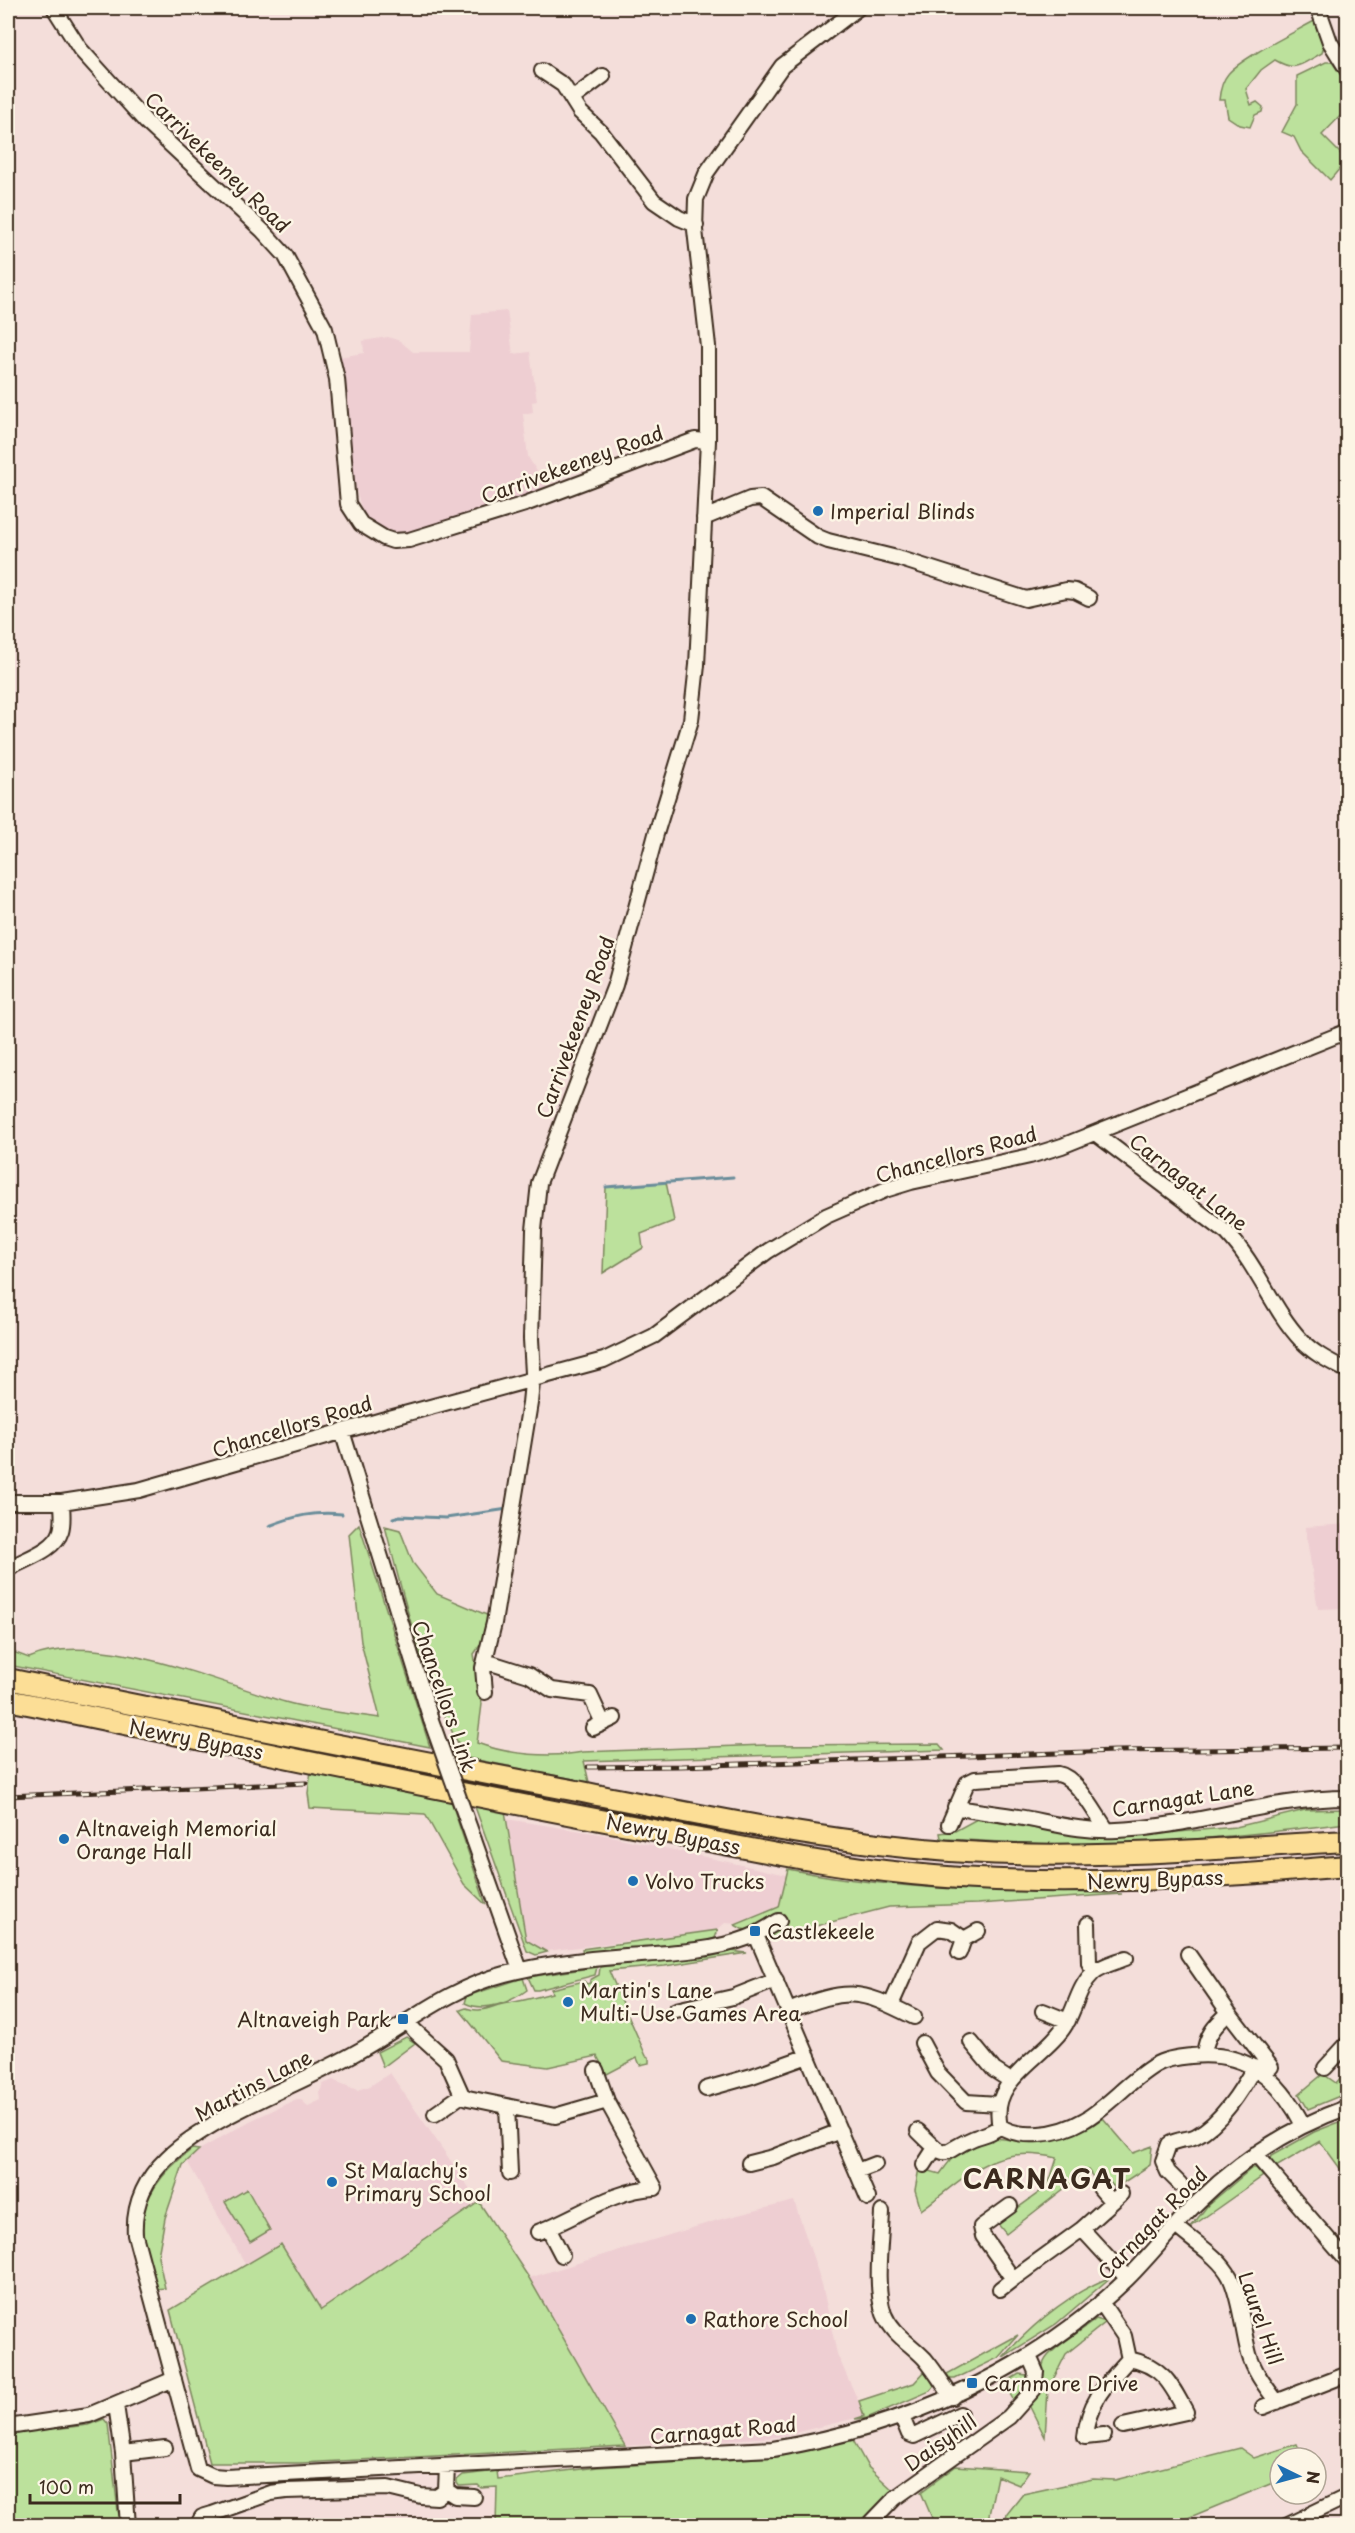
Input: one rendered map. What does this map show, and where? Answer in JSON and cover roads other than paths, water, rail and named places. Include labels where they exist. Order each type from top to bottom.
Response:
[{"type":"highway","name":"Newry Bypass","points":[[8,1679],[303,1740],[780,1831],[893,1846],[969,1852],[1059,1855],[1347,1841]]},
{"type":"highway","name":"Newry Bypass","points":[[8,1700],[510,1803],[783,1855],[912,1875],[1054,1882],[1122,1882],[1193,1879],[1347,1866]]},
{"type":"street","name":"Carrivekeeney Road","points":[[54,8],[80,49],[146,122],[263,231],[285,255],[325,328],[337,379],[348,504],[361,524],[393,541],[409,540],[525,504],[694,440],[708,441]]},
{"type":"street","name":"Carrivekeeney Road","points":[[531,1380],[533,1373],[531,1339],[534,1230],[539,1183],[615,985],[656,834],[691,720],[697,665],[708,441],[708,346],[696,225],[696,199],[707,172],[782,66],[858,8]]},
{"type":"street","points":[[1318,8],[1330,42],[1347,71]]},
{"type":"street","points":[[542,71],[563,86],[580,112],[601,132],[654,201],[679,218],[696,225]]},
{"type":"street","points":[[572,99],[603,76]]},
{"type":"street","points":[[704,518],[750,499],[761,498],[818,537],[828,541],[901,559],[1026,599],[1066,591],[1076,591],[1089,598]]},
{"type":"street","name":"Chancellors Road","points":[[8,1502],[62,1502],[139,1490],[342,1431],[604,1360],[654,1336],[795,1233],[826,1216],[885,1190],[911,1182],[1030,1156],[1095,1133],[1347,1031]]},
{"type":"street","name":"Carnagat Lane","points":[[1095,1133],[1227,1233],[1242,1249],[1301,1341],[1323,1358],[1347,1371]]},
{"type":"street","points":[[485,1692],[483,1668],[525,1441],[531,1380]]},
{"type":"street","name":"Chancellors Link","points":[[342,1431],[431,1720],[520,1970]]},
{"type":"street","points":[[8,1569],[51,1546],[57,1539],[63,1520],[62,1502]]},
{"type":"street","points":[[485,1661],[529,1675],[552,1690],[590,1695],[603,1723]]},
{"type":"street","points":[[949,1824],[967,1784],[975,1779],[1058,1774],[1063,1775],[1075,1785],[1107,1830]]},
{"type":"street","name":"Carnagat Lane","points":[[955,1807],[1068,1827],[1107,1830],[1201,1819],[1287,1802],[1347,1798]]},
{"type":"street","name":"Martins Lane","points":[[174,2379],[135,2235],[134,2219],[137,2203],[151,2176],[167,2158],[205,2131],[357,2052],[451,1994],[477,1983],[520,1970],[578,1961],[680,1952],[730,1943],[756,1935],[779,1921]]},
{"type":"street","points":[[1088,1924],[1089,1963],[1095,1971]]},
{"type":"street","points":[[891,2006],[919,1942],[937,1928],[951,1930],[964,1939]]},
{"type":"street","points":[[959,1953],[964,1939],[978,1931]]},
{"type":"street","points":[[756,1935],[868,2198]]},
{"type":"street","points":[[1188,1954],[1229,2013],[1271,2067]]},
{"type":"street","points":[[1123,1964],[1095,1971],[1086,1980],[1068,2022],[1057,2038],[1004,2089],[999,2104],[1000,2126],[1008,2132],[1029,2135],[1054,2133],[1073,2128],[1103,2108],[1157,2064],[1179,2057],[1204,2055],[1242,2060],[1254,2067],[1283,2091],[1303,2125]]},
{"type":"street","points":[[676,2010],[733,1997],[776,1980]]},
{"type":"street","points":[[788,2011],[844,1993],[856,1993],[914,2017]]},
{"type":"street","points":[[1043,2011],[1068,2022]]},
{"type":"street","points":[[1204,2055],[1205,2041],[1215,2025],[1229,2013]]},
{"type":"street","points":[[407,2020],[415,2031],[446,2059],[462,2095]]},
{"type":"street","points":[[972,2042],[994,2070],[1011,2081]]},
{"type":"street","points":[[922,2043],[939,2073],[966,2102],[999,2104]]},
{"type":"street","points":[[1325,2068],[1347,2043]]},
{"type":"street","points":[[706,2089],[808,2056]]},
{"type":"street","points":[[1180,2184],[1168,2172],[1163,2161],[1169,2144],[1196,2136],[1211,2123],[1243,2089],[1254,2067]]},
{"type":"street","points":[[597,2070],[607,2101],[655,2188]]},
{"type":"street","points":[[435,2114],[462,2095],[555,2116],[607,2101]]},
{"type":"street","points":[[507,2106],[510,2174]]},
{"type":"street","name":"Carnagat Road","points":[[174,2379],[194,2461],[198,2469],[206,2474],[226,2477],[773,2449],[848,2433],[902,2417],[952,2397],[1029,2356],[1101,2302],[1227,2175],[1255,2154],[1303,2125],[1347,2107]]},
{"type":"street","points":[[918,2132],[935,2148],[950,2153],[974,2138],[992,2134],[1000,2126]]},
{"type":"street","points":[[749,2163],[773,2157],[840,2132]]},
{"type":"street","points":[[924,2165],[935,2148]]},
{"type":"street","points":[[1255,2154],[1347,2262]]},
{"type":"street","points":[[857,2171],[875,2164]]},
{"type":"street","points":[[562,2255],[543,2230],[562,2223],[586,2208],[635,2191],[669,2187]]},
{"type":"street","points":[[1000,2289],[1082,2229],[1116,2198],[1100,2188]]},
{"type":"street","points":[[1010,2206],[981,2228],[983,2236],[1013,2279]]},
{"type":"street","points":[[882,2212],[879,2294],[884,2316],[895,2332],[923,2356],[952,2397]]},
{"type":"street","name":"Laurel Hill","points":[[1176,2226],[1201,2246],[1229,2276],[1241,2312],[1249,2353],[1263,2384],[1277,2402]]},
{"type":"street","points":[[1082,2229],[1127,2278]]},
{"type":"street","points":[[1101,2302],[1124,2336],[1129,2359]]},
{"type":"street","name":"Daisyhill","points":[[868,2526],[896,2498],[1010,2417],[1034,2389],[1036,2372],[1029,2356]]},
{"type":"street","points":[[1123,2426],[1186,2412],[1171,2382],[1157,2370],[1141,2361],[1129,2359]]},
{"type":"street","points":[[1104,2435],[1085,2437],[1087,2416],[1108,2381],[1129,2359]]},
{"type":"street","points":[[1263,2407],[1330,2389],[1347,2374]]},
{"type":"street","points":[[8,2427],[89,2415],[174,2379]]},
{"type":"street","points":[[116,2405],[123,2453],[128,2526]]},
{"type":"street","points":[[902,2417],[909,2434],[914,2436],[960,2414]]},
{"type":"street","points":[[123,2453],[164,2446]]},
{"type":"street","points":[[197,2526],[210,2507],[285,2491],[388,2488],[437,2497],[446,2490],[447,2466]]},
{"type":"street","points":[[446,2490],[455,2496],[474,2497]]},
{"type":"street","points":[[1286,2526],[1347,2496]]},
{"type":"waterway","points":[[606,1187],[733,1177]]},
{"type":"waterway","points":[[393,1518],[400,1516],[446,1518],[508,1509]]},
{"type":"waterway","points":[[269,1526],[305,1515],[342,1514]]},
{"type":"railway","points":[[588,1767],[681,1766],[1115,1751],[1348,1748]]},
{"type":"railway","points":[[8,1796],[306,1783]]},
{"type":"place","name":"Imperial Blinds","points":[[818,511]]},
{"type":"place","name":"Altnaveigh Memorial Orange Hall","points":[[64,1839]]},
{"type":"place","name":"Volvo Trucks","points":[[633,1881]]},
{"type":"place","name":"Castlekeele","points":[[755,1931]]},
{"type":"place","name":"Martin's Lane Multi-Use Games Area","points":[[568,2002]]},
{"type":"place","name":"Altnaveigh Park","points":[[403,2019]]},
{"type":"place","name":"St Malachy's Primary School","points":[[332,2182]]},
{"type":"place","name":"Rathore School","points":[[691,2319]]},
{"type":"place","name":"Carnmore Drive","points":[[972,2383]]},
{"type":"district","name":"CARNAGAT","points":[[1047,2178]]}]
